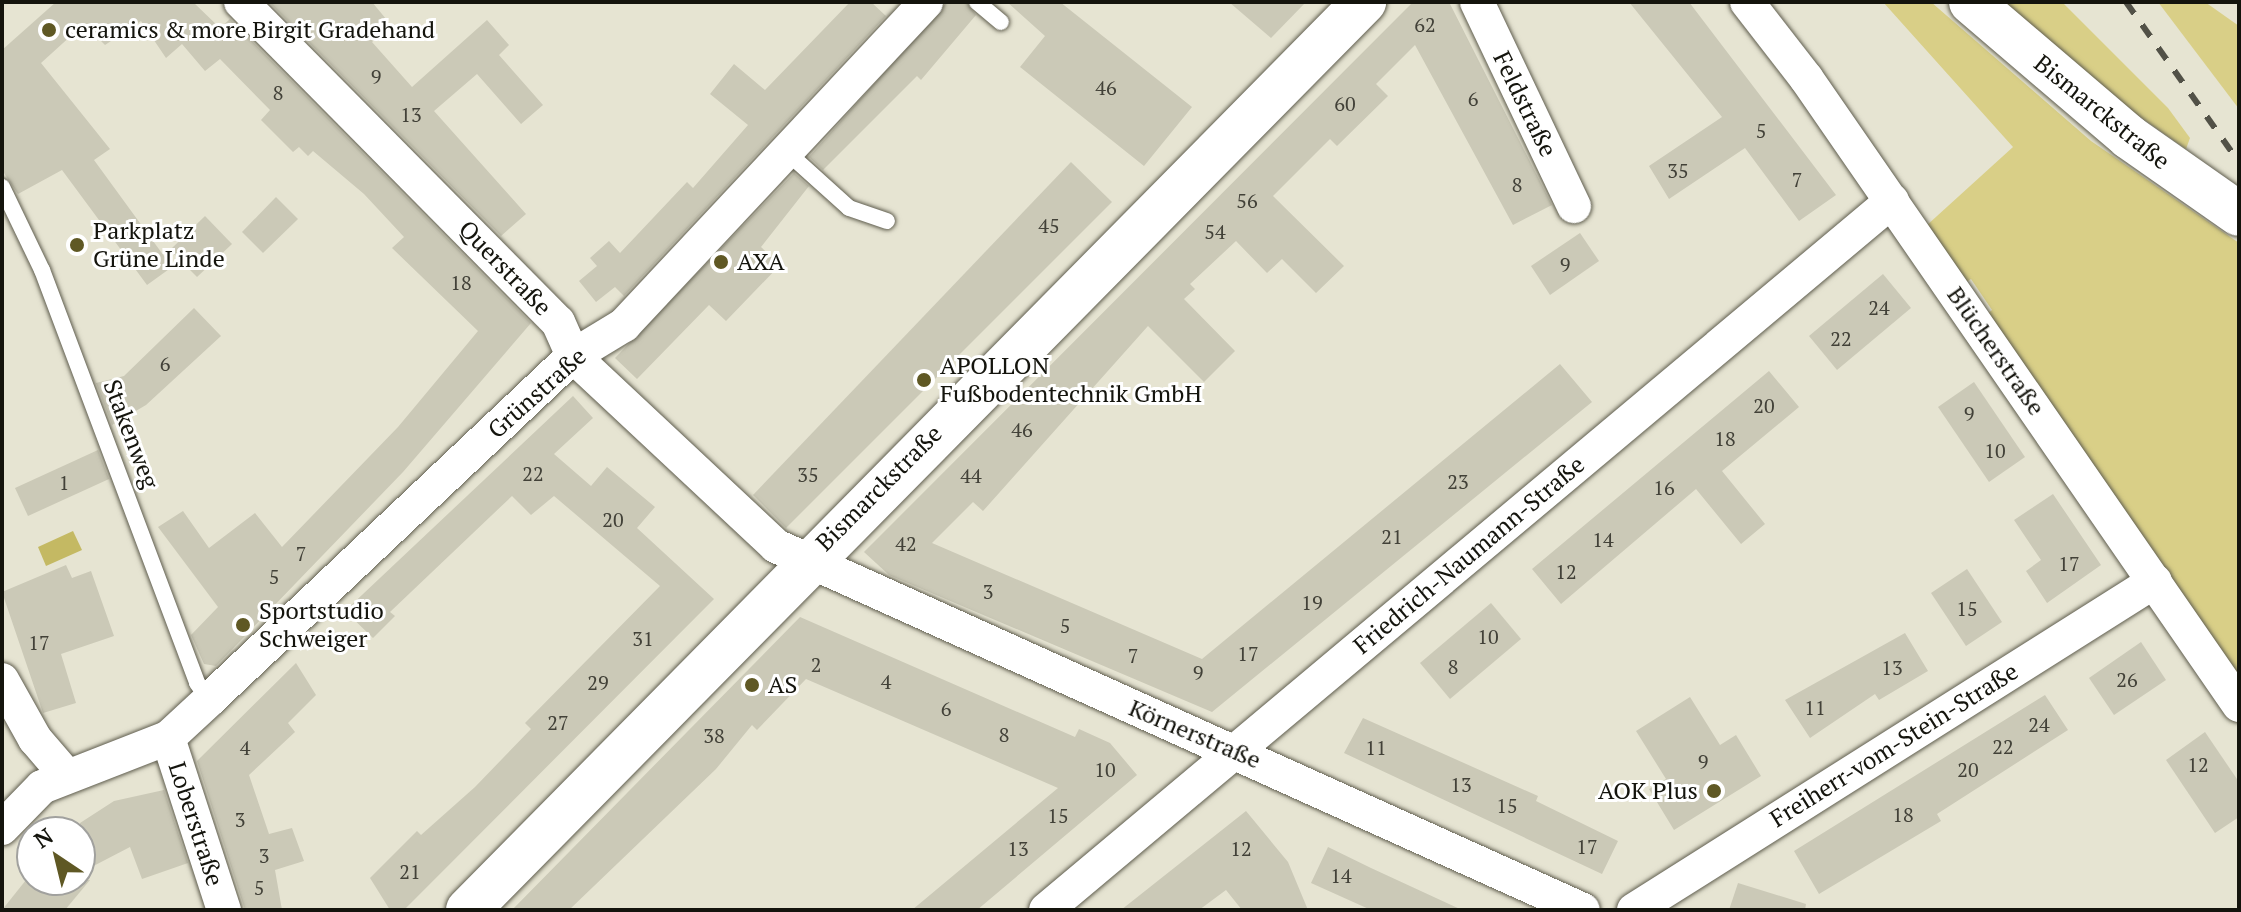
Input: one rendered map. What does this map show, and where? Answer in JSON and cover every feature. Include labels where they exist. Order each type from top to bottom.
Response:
[{"type":"street","name":"Querstraße","points":[[241,2],[558,322],[573,356],[776,546],[805,562]]},
{"type":"street","name":"Grünstraße","points":[[168,738],[573,356],[624,325],[926,2]]},
{"type":"street","name":"Bismarckstraße","points":[[468,910],[805,562],[1364,2]]},
{"type":"street","name":"Feldstraße","points":[[1477,2],[1574,206]]},
{"type":"street","name":"Blücherstraße","points":[[1747,2],[1892,201],[2239,705]]},
{"type":"street","name":"Bismarckstraße","points":[[1971,2],[2129,137],[2239,214]]},
{"type":"street","name":"Friedrich-Naumann-Straße","points":[[1046,910],[1892,201]]},
{"type":"street","name":"Körnerstraße","points":[[805,562],[1236,750],[1583,910]]},
{"type":"street","name":"Freiherr-vom-Stein-Straße","points":[[1634,910],[2155,581]]},
{"type":"street","points":[[2,680],[35,739],[65,774]]},
{"type":"street","points":[[2,828],[42,787],[65,774],[168,738]]},
{"type":"street","name":"Loberstraße","points":[[168,738],[224,910]]},
{"type":"lane","points":[[977,2],[1001,22]]},
{"type":"lane","points":[[788,153],[849,208],[887,221]]},
{"type":"lane","name":"Stakenweg","points":[[2,187],[42,270],[197,683],[209,700]]},
{"type":"shaded area","points":[[1883,2],[1931,2],[2091,141],[2239,243],[2239,684],[1985,316],[1992,310],[1971,279],[1963,284],[1926,226],[2013,147]]},
{"type":"shaded area","points":[[2002,2],[2062,2],[2168,108],[2190,138],[2186,149],[2126,107]]},
{"type":"shaded area","points":[[2158,2],[2205,2],[2239,26],[2239,109]]},
{"type":"shaded area","points":[[73,531],[82,550],[46,566],[38,547]]},
{"type":"building","points":[[56,2],[193,2],[220,28],[230,19],[531,323],[403,472],[216,666],[204,664],[191,635],[218,607],[158,527],[183,511],[209,548],[255,513],[282,547],[398,427],[478,331],[392,248],[404,237],[364,194],[313,151],[308,156],[299,147],[293,152],[261,120],[270,110],[220,59],[205,71],[182,44],[166,58],[141,21],[105,45],[84,24],[41,63],[110,149],[94,160],[172,267],[147,285],[62,170],[18,194],[2,170],[2,50]]},
{"type":"building","points":[[269,2],[372,2],[391,25],[372,42],[412,87],[487,20],[509,45],[499,55],[543,105],[521,124],[477,74],[434,111],[526,214],[501,236]]},
{"type":"building","points":[[850,2],[871,2],[886,16],[624,296],[615,287],[596,302],[579,281],[597,266],[590,258],[609,241],[620,253],[687,182],[693,188],[748,125],[710,94],[734,64],[765,90]]},
{"type":"building","points":[[947,2],[966,2],[976,15],[921,80],[917,76],[823,170],[809,157]]},
{"type":"building","points":[[1007,2],[1060,2],[1192,107],[1144,166],[1020,67],[1045,36]]},
{"type":"building","points":[[1229,2],[1306,2],[1271,38]]},
{"type":"building","points":[[1413,2],[1449,2],[1552,205],[1513,225],[1415,45],[1376,84],[1388,96],[1337,146],[1330,139],[1273,196],[1344,266],[1316,293],[1282,259],[1267,273],[1236,241],[1190,284],[1195,289],[1184,299],[1235,351],[1204,382],[1148,326],[983,511],[973,502],[932,543],[1202,659],[1560,364],[1592,402],[1212,712],[889,575],[864,552]]},
{"type":"building","points":[[1629,2],[1689,2],[1836,195],[1799,221],[1745,148],[1669,199],[1649,166],[1722,117]]},
{"type":"building","points":[[1071,162],[1112,202],[786,528],[753,495]]},
{"type":"building","points":[[794,173],[809,186],[761,247],[780,265],[726,321],[709,305],[637,379],[615,358]]},
{"type":"building","points":[[276,197],[298,219],[263,253],[242,232]]},
{"type":"building","points":[[205,216],[232,244],[197,277],[170,250]]},
{"type":"building","points":[[1580,233],[1599,261],[1550,295],[1531,266]]},
{"type":"building","points":[[1883,274],[1911,308],[1837,370],[1809,336]]},
{"type":"building","points":[[194,308],[221,336],[146,405],[112,425],[96,383],[124,376]]},
{"type":"building","points":[[1769,371],[1799,407],[1722,471],[1765,524],[1741,544],[1696,489],[1561,604],[1532,569]]},
{"type":"building","points":[[1974,382],[2025,457],[1989,482],[1938,407]]},
{"type":"building","points":[[573,396],[593,418],[554,454],[591,486],[607,467],[655,507],[637,528],[714,599],[404,910],[390,910],[370,878],[417,831],[421,835],[475,787],[531,729],[525,723],[660,586],[554,496],[531,515],[512,496],[390,612],[395,616],[373,638],[345,611]]},
{"type":"building","points":[[98,450],[109,479],[28,516],[15,488]]},
{"type":"building","points":[[2053,494],[2101,565],[2047,603],[2026,571],[2041,560],[2014,520]]},
{"type":"building","points":[[66,565],[72,578],[91,571],[114,636],[61,654],[76,703],[43,713],[2,592]]},
{"type":"building","points":[[1967,569],[2002,622],[1966,646],[1931,593]]},
{"type":"building","points":[[1491,603],[1521,639],[1450,699],[1420,663]]},
{"type":"building","points":[[800,617],[1075,737],[1079,729],[1110,743],[1137,775],[977,910],[912,910],[1058,788],[806,679],[757,730],[752,725],[716,769],[569,910],[512,910]]},
{"type":"building","points":[[1905,633],[1928,671],[1879,700],[1875,694],[1810,738],[1785,700]]},
{"type":"building","points":[[2141,642],[2166,680],[2114,715],[2089,678]]},
{"type":"building","points":[[296,663],[316,695],[288,723],[295,732],[249,775],[269,834],[292,828],[304,861],[275,870],[282,910],[245,910],[197,761]]},
{"type":"building","points":[[2045,695],[2068,730],[1937,814],[1941,821],[1819,894],[1794,851]]},
{"type":"building","points":[[1690,697],[1720,745],[1736,735],[1761,776],[1674,830],[1649,789],[1666,779],[1636,731]]},
{"type":"building","points":[[1363,718],[1538,796],[1536,801],[1618,841],[1602,874],[1344,753]]},
{"type":"building","points":[[2205,732],[2239,782],[2239,817],[2215,833],[2166,760]]},
{"type":"building","points":[[164,790],[188,863],[142,879],[130,847],[96,865],[96,816],[91,816],[114,801]]},
{"type":"building","points":[[1246,811],[1288,862],[1308,910],[1242,910],[1226,890],[1199,910],[1121,910]]},
{"type":"building","points":[[1328,847],[1462,910],[1371,910],[1311,883]]},
{"type":"building","points":[[1738,883],[1806,904],[1805,910],[1729,910]]},
{"type":"building","points":[[16,892],[16,896],[77,896],[65,910],[2,910]]},
{"type":"railway","points":[[2126,2],[2239,162]]},
{"type":"place","name":"ceramics & more Birgit Gradehand","points":[[49,30]]},
{"type":"place","name":"Parkplatz Grüne Linde","points":[[77,245]]},
{"type":"place","name":"AXA","points":[[721,262]]},
{"type":"place","name":"APOLLON Fußbodentechnik GmbH","points":[[924,380]]},
{"type":"place","name":"Sportstudio Schweiger","points":[[243,625]]},
{"type":"place","name":"AS","points":[[752,685]]},
{"type":"place","name":"AOK Plus","points":[[1714,791]]}]
